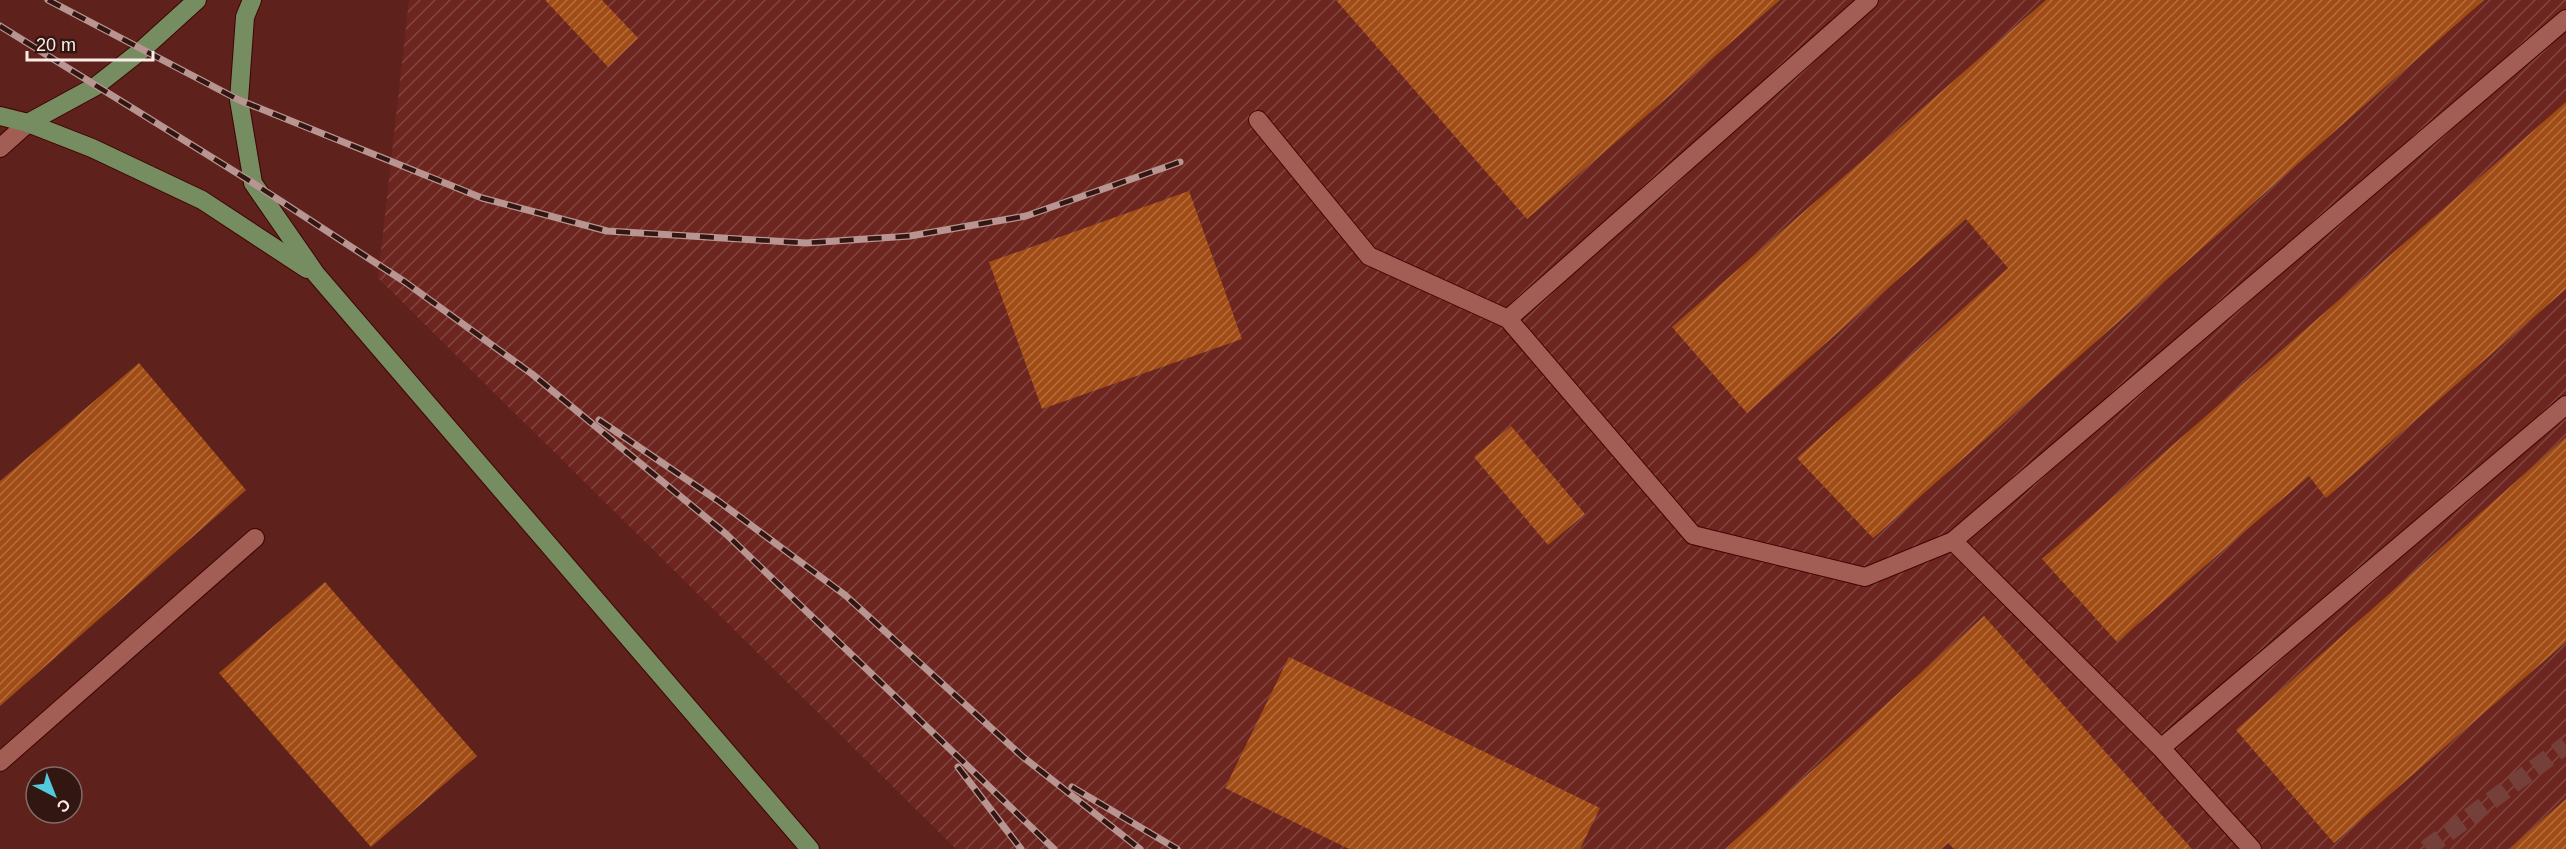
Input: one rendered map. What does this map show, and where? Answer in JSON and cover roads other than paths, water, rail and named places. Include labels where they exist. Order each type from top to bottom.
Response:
[{"type":"main road","points":[[28,123],[96,86],[143,49],[197,0]]},
{"type":"main road","points":[[252,0],[245,17],[239,100],[253,183],[316,274],[810,849]]},
{"type":"main road","points":[[0,116],[28,123],[93,148],[202,200],[316,274]]},
{"type":"lane","points":[[1508,319],[1869,0]]},
{"type":"lane","points":[[1258,120],[1369,256],[1508,319],[1694,535],[1865,577],[1953,541],[2566,19]]},
{"type":"lane","points":[[0,148],[28,123]]},
{"type":"lane","points":[[2161,748],[2566,405]]},
{"type":"lane","points":[[0,762],[255,538]]},
{"type":"lane","points":[[1953,541],[2161,748],[2252,849]]},
{"type":"tunnel","points":[[2426,849],[2566,745]]},
{"type":"railway","points":[[48,0],[239,100],[482,198],[607,231],[806,243],[910,236],[1026,216],[1180,162]]},
{"type":"railway","points":[[0,26],[253,183],[405,282],[532,374],[726,534],[1054,849]]},
{"type":"railway","points":[[599,420],[717,500],[845,595],[1023,757],[1140,849]]},
{"type":"railway","points":[[958,767],[1021,849]]},
{"type":"railway","points":[[1072,787],[1177,849]]}]
